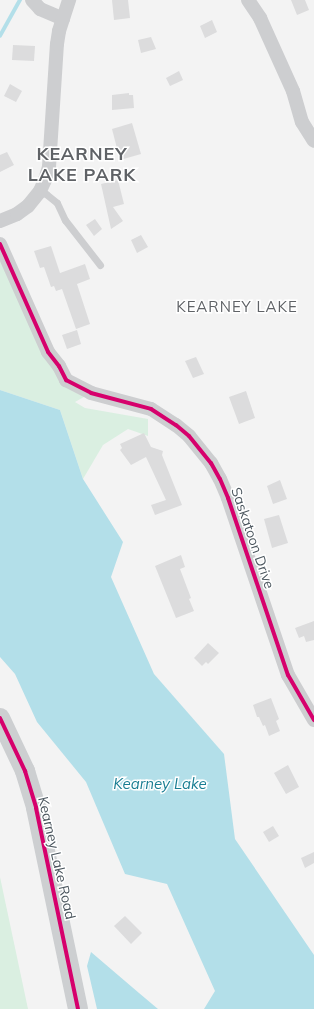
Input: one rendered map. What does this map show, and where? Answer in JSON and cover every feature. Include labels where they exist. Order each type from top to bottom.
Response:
[{"type":"main road","name":"Kearney Lake Road","points":[[0,718],[25,771],[36,808],[78,1009]]},
{"type":"street","points":[[32,0],[40,9],[63,19]]},
{"type":"street","points":[[0,221],[17,214],[28,206],[40,191],[46,180],[49,167],[53,91],[59,31],[69,0]]},
{"type":"street","points":[[248,0],[260,18],[293,92],[302,122],[314,141]]},
{"type":"street","name":"Saskatoon Drive","points":[[0,244],[48,352],[59,366],[66,380],[91,393],[151,409],[176,425],[189,436],[211,463],[228,498],[288,674],[314,720]]},
{"type":"lane","points":[[40,191],[52,198],[65,220],[100,265]]},
{"type":"green space","points":[[0,244],[59,366],[91,393],[75,402],[85,408],[148,419],[148,436],[128,429],[103,445],[83,479],[60,410],[0,390]]},
{"type":"green space","points":[[0,877],[28,1009],[0,1009]]},
{"type":"water","name":"Kearney Lake","points":[[0,390],[60,410],[83,479],[123,542],[111,577],[154,674],[224,754],[235,839],[314,955],[314,1009],[204,1009],[215,991],[167,884],[125,874],[86,782],[37,722],[15,674],[0,657]]},
{"type":"water","points":[[91,952],[158,1009],[97,1009],[87,966]]},
{"type":"building","points":[[112,0],[128,0],[130,18],[114,20]]},
{"type":"building","points":[[291,0],[305,0],[309,10],[297,15]]},
{"type":"building","points":[[212,20],[217,32],[205,38],[200,26]]},
{"type":"building","points":[[151,37],[156,49],[141,53],[138,40]]},
{"type":"building","points":[[13,45],[35,46],[34,61],[12,60]]},
{"type":"building","points":[[179,71],[183,80],[170,86],[166,78]]},
{"type":"building","points":[[10,84],[22,91],[16,102],[4,96]]},
{"type":"building","points":[[129,93],[129,95],[133,95],[134,108],[112,110],[112,95]]},
{"type":"building","points":[[132,123],[141,154],[120,160],[112,129]]},
{"type":"building","points":[[7,152],[14,165],[0,172],[0,155]]},
{"type":"building","points":[[118,180],[124,204],[113,207],[123,221],[111,229],[101,184]]},
{"type":"building","points":[[95,219],[102,229],[94,236],[86,225]]},
{"type":"building","points":[[141,235],[148,247],[137,253],[131,240]]},
{"type":"building","points":[[51,246],[60,273],[85,264],[90,279],[77,284],[90,324],[76,329],[62,289],[56,291],[54,286],[51,287],[44,267],[40,268],[34,251]]},
{"type":"building","points":[[77,330],[81,344],[67,349],[62,335]]},
{"type":"building","points":[[196,357],[204,374],[193,378],[185,361]]},
{"type":"building","points":[[246,391],[255,418],[239,424],[229,397]]},
{"type":"building","points":[[144,433],[151,447],[163,451],[162,455],[182,505],[155,515],[151,505],[166,500],[146,457],[131,465],[120,450],[122,448],[120,444]]},
{"type":"building","points":[[280,480],[287,499],[273,504],[267,486]]},
{"type":"building","points":[[279,515],[288,543],[272,548],[264,519]]},
{"type":"building","points":[[181,555],[185,567],[180,569],[191,598],[189,599],[194,611],[176,618],[155,566]]},
{"type":"building","points":[[314,621],[314,640],[306,642],[304,636],[299,638],[295,628]]},
{"type":"building","points":[[208,643],[219,653],[208,664],[206,662],[202,666],[194,658]]},
{"type":"building","points":[[271,698],[279,719],[276,721],[280,731],[269,736],[265,725],[263,726],[259,717],[257,717],[253,705]]},
{"type":"building","points":[[288,765],[299,787],[286,794],[274,773]]},
{"type":"building","points":[[273,826],[279,836],[269,842],[263,832]]},
{"type":"building","points":[[314,852],[314,863],[305,868],[301,858]]},
{"type":"building","points":[[125,916],[142,933],[131,944],[114,926]]},
{"type":"waterway","points":[[0,36],[20,0]]},
{"type":"cycle path","points":[[0,244],[48,352],[59,366],[66,380],[91,393],[151,409],[176,425],[189,436],[211,463],[228,498],[288,675],[314,720]]},
{"type":"cycle path","points":[[0,718],[25,771],[36,808],[78,1009]]},
{"type":"district","name":"KEARNEY LAKE PARK","points":[[82,165]]},
{"type":"district","name":"KEARNEY LAKE","points":[[237,307]]}]
